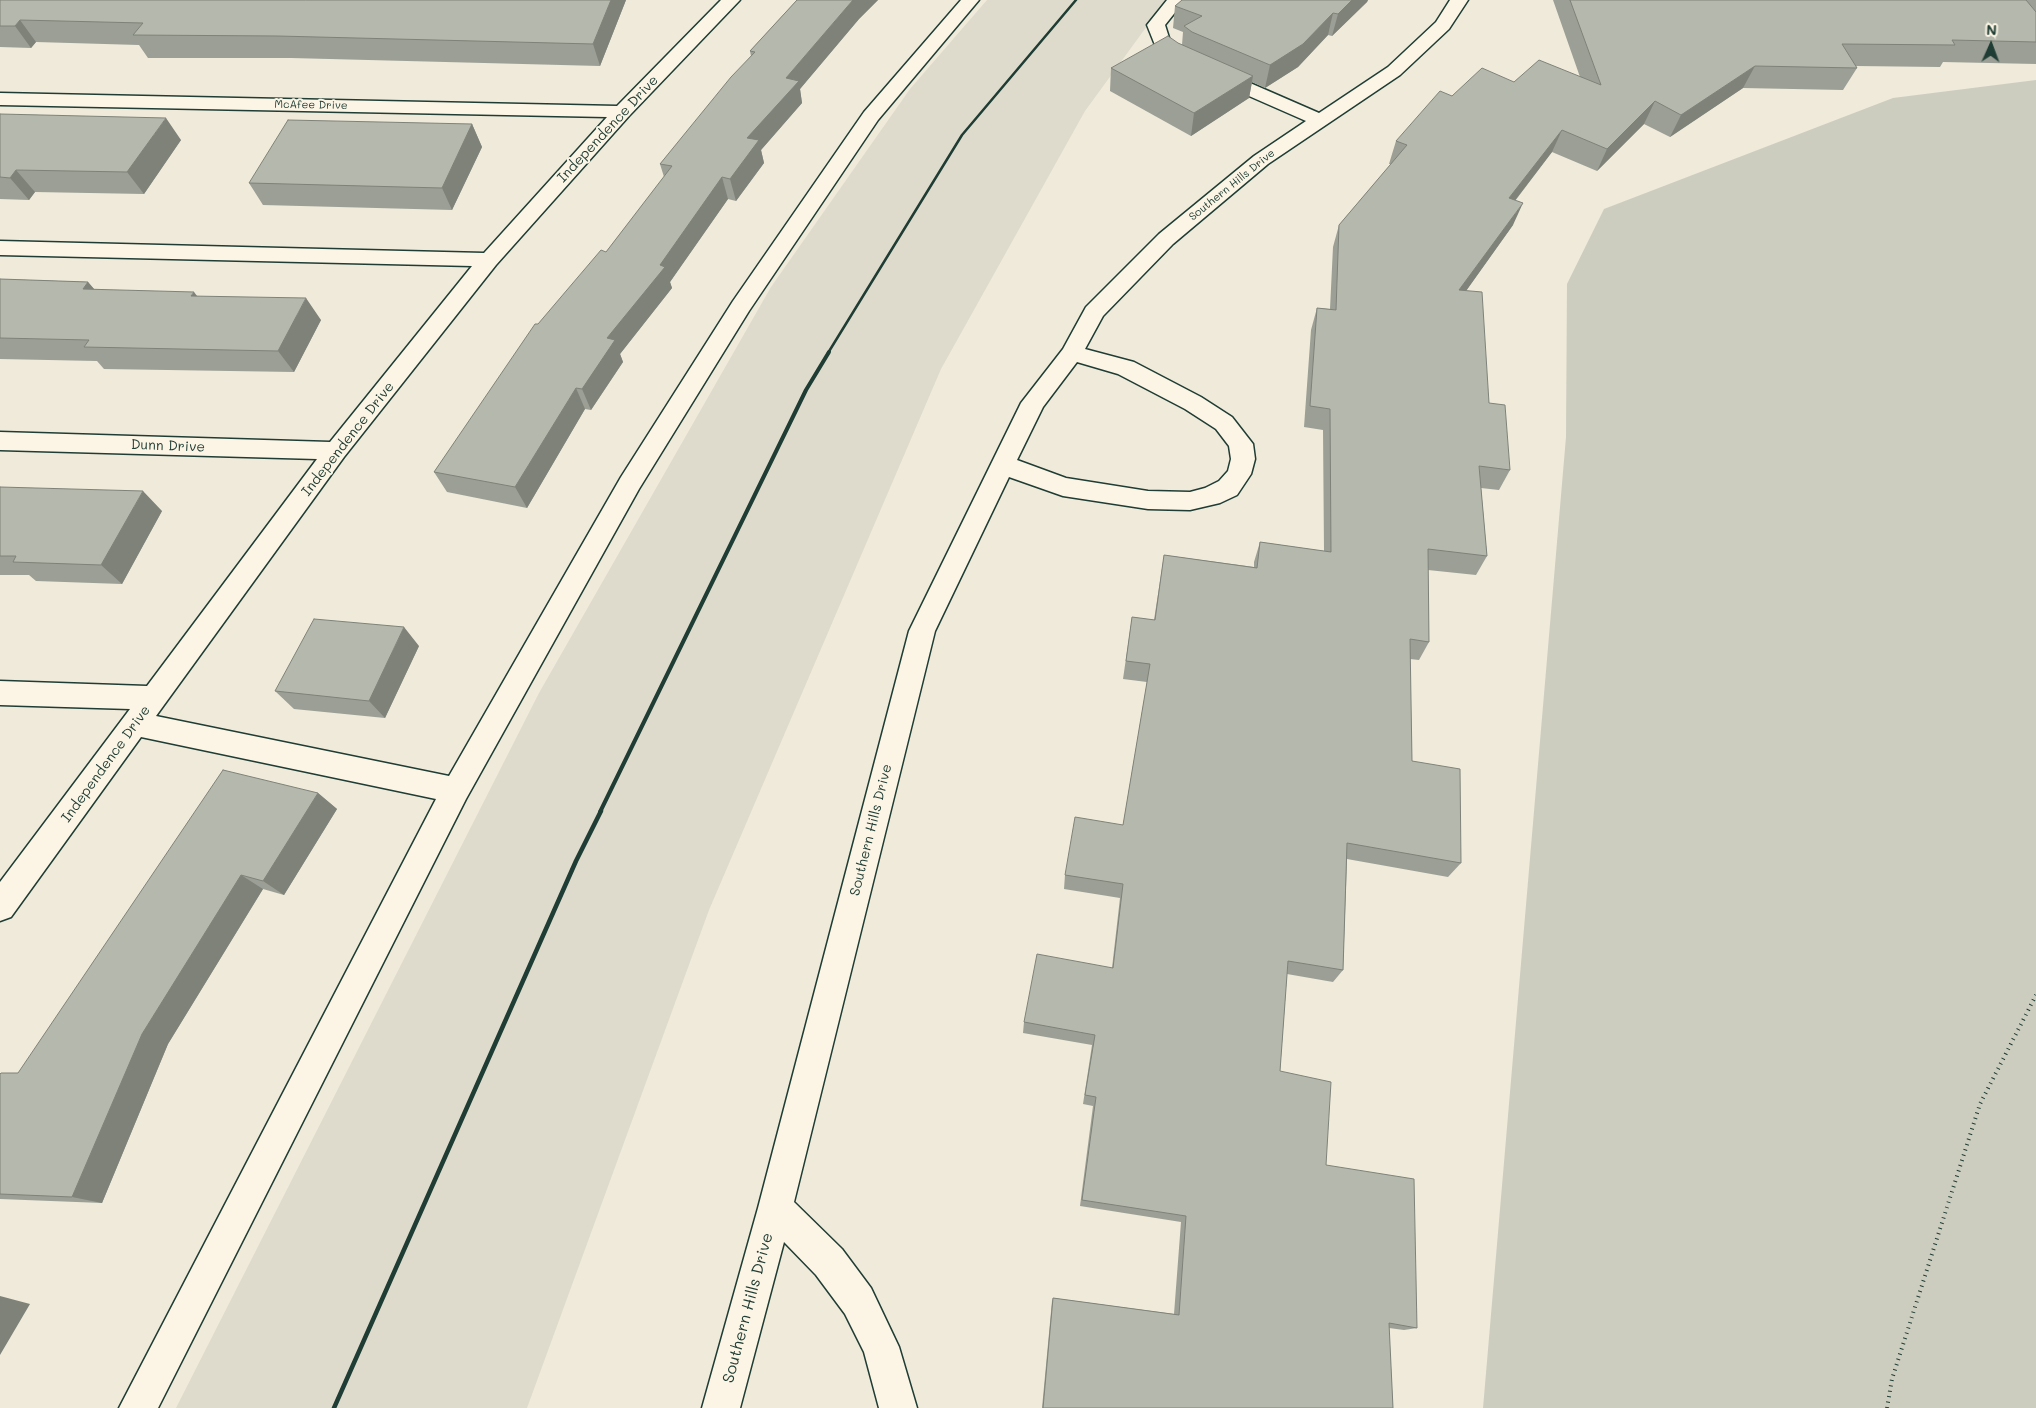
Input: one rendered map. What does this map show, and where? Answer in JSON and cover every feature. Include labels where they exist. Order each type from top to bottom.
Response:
[{"type":"street","name":"Independence Drive","points":[[0,907],[336,451],[489,260],[622,112],[731,0]]},
{"type":"street","points":[[138,1408],[456,790],[630,483],[741,306],[871,116],[970,0]]},
{"type":"street","points":[[1176,0],[1156,25],[1164,46],[1182,60],[1320,120]]},
{"type":"street","name":"Southern Hills Drive","points":[[721,1408],[775,1208],[922,631],[1033,403],[1072,353],[1094,312],[1166,239],[1261,160],[1394,71],[1443,25],[1458,0]]},
{"type":"street","name":"McAfee Drive","points":[[0,99],[622,112]]},
{"type":"street","points":[[0,248],[489,260]]},
{"type":"street","points":[[1004,465],[1063,487],[1104,495],[1148,500],[1201,499],[1228,488],[1239,474],[1243,459],[1241,444],[1224,423],[1193,402],[1126,368],[1072,353]]},
{"type":"street","name":"Dunn Drive","points":[[0,442],[336,451]]},
{"type":"street","points":[[0,693],[155,698]]},
{"type":"street","points":[[135,724],[456,790]]},
{"type":"street","name":"Southern Hills Drive","points":[[775,1208],[829,1262],[858,1301],[881,1347],[898,1408]]},
{"type":"path","points":[[1887,1408],[1892,1379],[1980,1104],[2036,995]]},
{"type":"shaded area","points":[[987,0],[1166,0],[1085,111],[941,369],[709,910],[527,1408],[176,1408],[539,693],[771,287],[910,89]]},
{"type":"shaded area","points":[[2036,80],[2036,1408],[1483,1408],[1566,437],[1567,284],[1604,209],[1893,98]]},
{"type":"building","points":[[0,0],[611,0],[593,44],[278,36],[133,35],[143,23],[20,20],[15,26],[0,26]]},
{"type":"building","points":[[797,0],[853,0],[786,78],[799,81],[747,138],[759,140],[730,179],[722,177],[660,265],[665,267],[607,338],[615,340],[582,389],[576,388],[515,487],[434,472],[535,324],[538,324],[601,250],[606,252],[672,166],[660,164],[731,77],[755,52],[750,51]]},
{"type":"building","points":[[1182,0],[1352,0],[1338,14],[1333,13],[1303,44],[1270,65],[1192,32],[1184,26],[1202,16],[1175,6]]},
{"type":"building","points":[[1570,0],[2026,0],[2036,12],[2036,42],[1952,40],[1955,45],[1842,44],[1857,68],[1755,66],[1681,115],[1655,101],[1607,149],[1562,130],[1509,198],[1523,203],[1459,290],[1482,292],[1489,403],[1505,405],[1510,470],[1479,466],[1487,556],[1428,549],[1429,642],[1410,639],[1412,761],[1460,769],[1461,863],[1347,843],[1343,970],[1288,961],[1280,1071],[1331,1082],[1326,1165],[1414,1179],[1417,1328],[1389,1323],[1393,1408],[1043,1408],[1053,1298],[1179,1315],[1186,1216],[1082,1200],[1096,1097],[1085,1095],[1095,1035],[1024,1022],[1037,954],[1113,968],[1123,884],[1065,875],[1075,817],[1123,825],[1150,664],[1126,661],[1132,617],[1155,620],[1164,555],[1257,568],[1260,542],[1331,552],[1330,409],[1310,406],[1317,308],[1336,310],[1339,225],[1407,145],[1396,141],[1440,91],[1452,96],[1482,68],[1514,82],[1539,60],[1601,85]]},
{"type":"building","points":[[1168,36],[1178,43],[1253,76],[1194,113],[1111,68]]},
{"type":"building","points":[[0,114],[166,118],[127,172],[16,170],[10,178],[0,177]]},
{"type":"building","points":[[288,120],[472,124],[442,188],[249,183]]},
{"type":"building","points":[[0,279],[88,282],[83,289],[194,292],[191,296],[306,298],[278,351],[84,347],[89,340],[0,338]]},
{"type":"building","points":[[0,487],[143,491],[101,565],[13,562],[16,556],[0,556]]},
{"type":"building","points":[[314,619],[404,627],[369,701],[275,691]]},
{"type":"building","points":[[223,770],[318,793],[263,881],[241,875],[142,1034],[72,1197],[0,1194],[0,1074],[18,1073]]},
{"type":"railway","points":[[828,353],[962,135],[1076,0]]},
{"type":"railway","points":[[600,812],[806,390],[829,352]]},
{"type":"railway","points":[[334,1408],[576,861],[601,811]]}]
